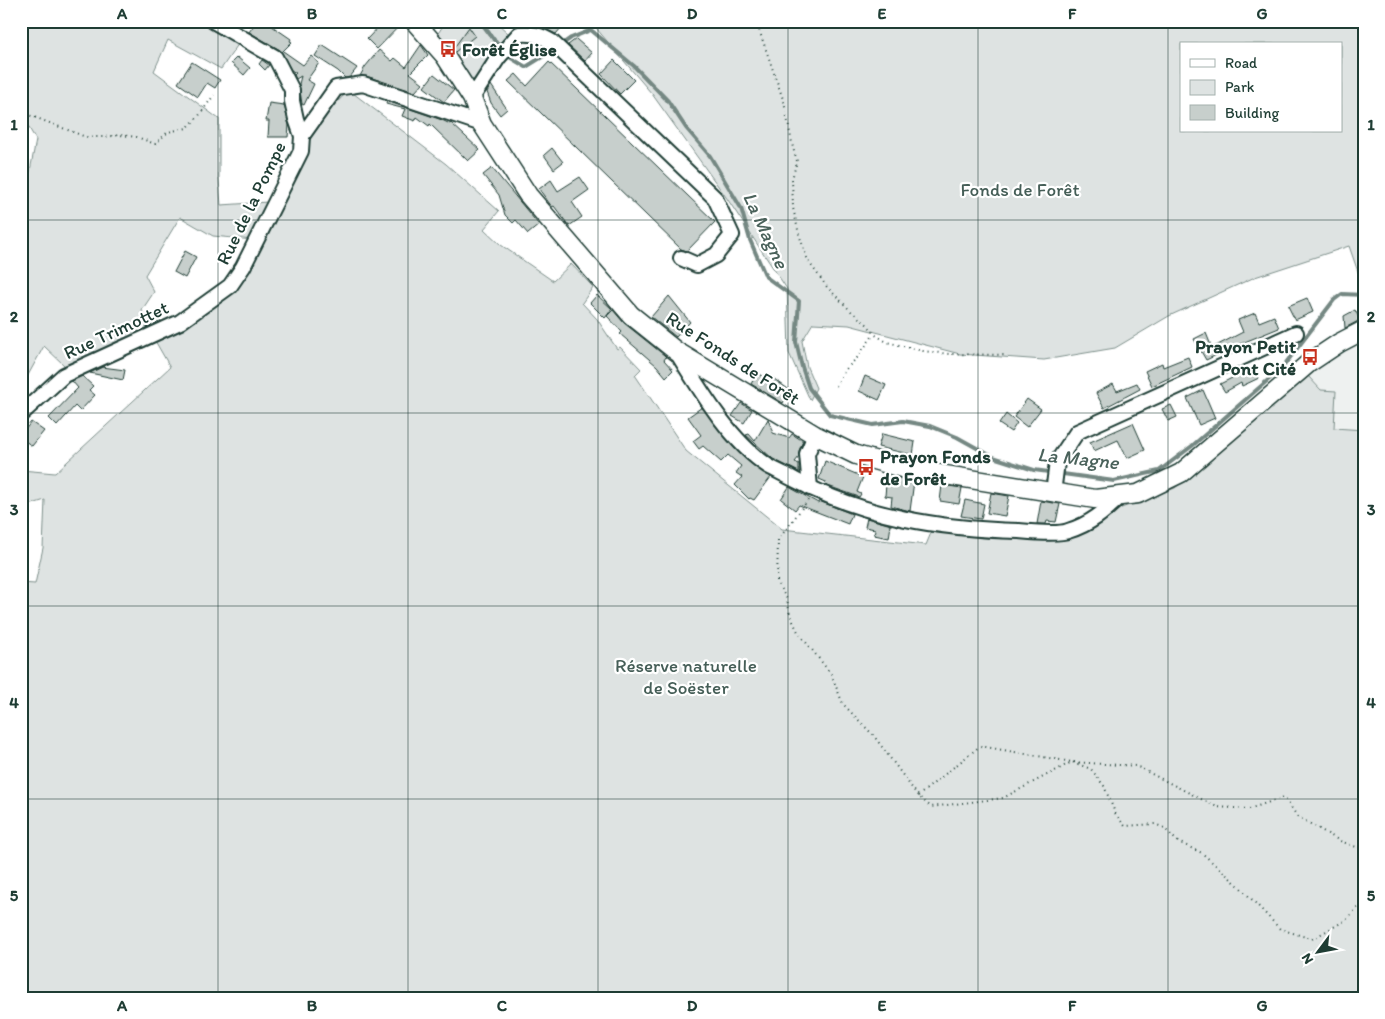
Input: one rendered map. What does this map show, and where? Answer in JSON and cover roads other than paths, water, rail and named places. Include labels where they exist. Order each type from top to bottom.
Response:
[{"type":"main road","name":"Rue Fonds de Forêt","points":[[414,21],[445,56],[472,98],[482,124],[528,195],[631,315],[676,351],[816,435],[856,455],[902,468],[1053,486],[1095,499],[1138,494],[1181,473],[1309,363],[1339,343],[1364,330]]},
{"type":"street","name":"Rue de la Pompe","points":[[213,21],[276,57],[292,90],[292,101],[302,136],[300,151],[242,267],[230,286]]},
{"type":"street","points":[[472,98],[498,58],[519,34],[530,33],[542,36],[556,47],[715,198],[732,235],[716,255],[696,265],[681,258]]},
{"type":"street","name":"Rue de la Pompe","points":[[302,136],[336,88],[363,84],[482,124]]},
{"type":"street","name":"Rue Trimottet","points":[[21,414],[64,375],[180,322],[230,286]]},
{"type":"street","points":[[1053,486],[1057,462],[1077,432],[1296,333]]},
{"type":"street","points":[[676,351],[704,396],[744,446],[768,466],[810,488],[848,504],[930,524],[974,530],[1066,532],[1101,516],[1121,496]]},
{"type":"street","points":[[810,488],[807,454],[816,435]]},
{"type":"waterway","name":"La Magne","points":[[480,21],[501,49]]},
{"type":"waterway","name":"La Magne","points":[[561,45],[571,38],[591,30],[634,66],[668,101],[686,128],[710,156],[741,208],[750,240],[766,277],[799,301],[796,342],[802,367],[809,388],[830,415],[873,425],[903,421],[930,426],[957,437],[993,457],[1034,470],[1114,481],[1159,471],[1192,446],[1282,368],[1334,300],[1342,294],[1364,295]]},
{"type":"waterway","name":"La Magne","points":[[506,55],[526,67],[555,49]]},
{"type":"place","name":"Forêt Église","points":[[448,49]]},
{"type":"place","name":"Prayon Petit Pont Cité","points":[[1310,357]]},
{"type":"place","name":"Prayon Fonds de Forêt","points":[[866,467]]},
{"type":"park label","name":"Fonds de Forêt","points":[[1020,189]]},
{"type":"park label","name":"Réserve naturelle de Soëster","points":[[686,676]]}]
